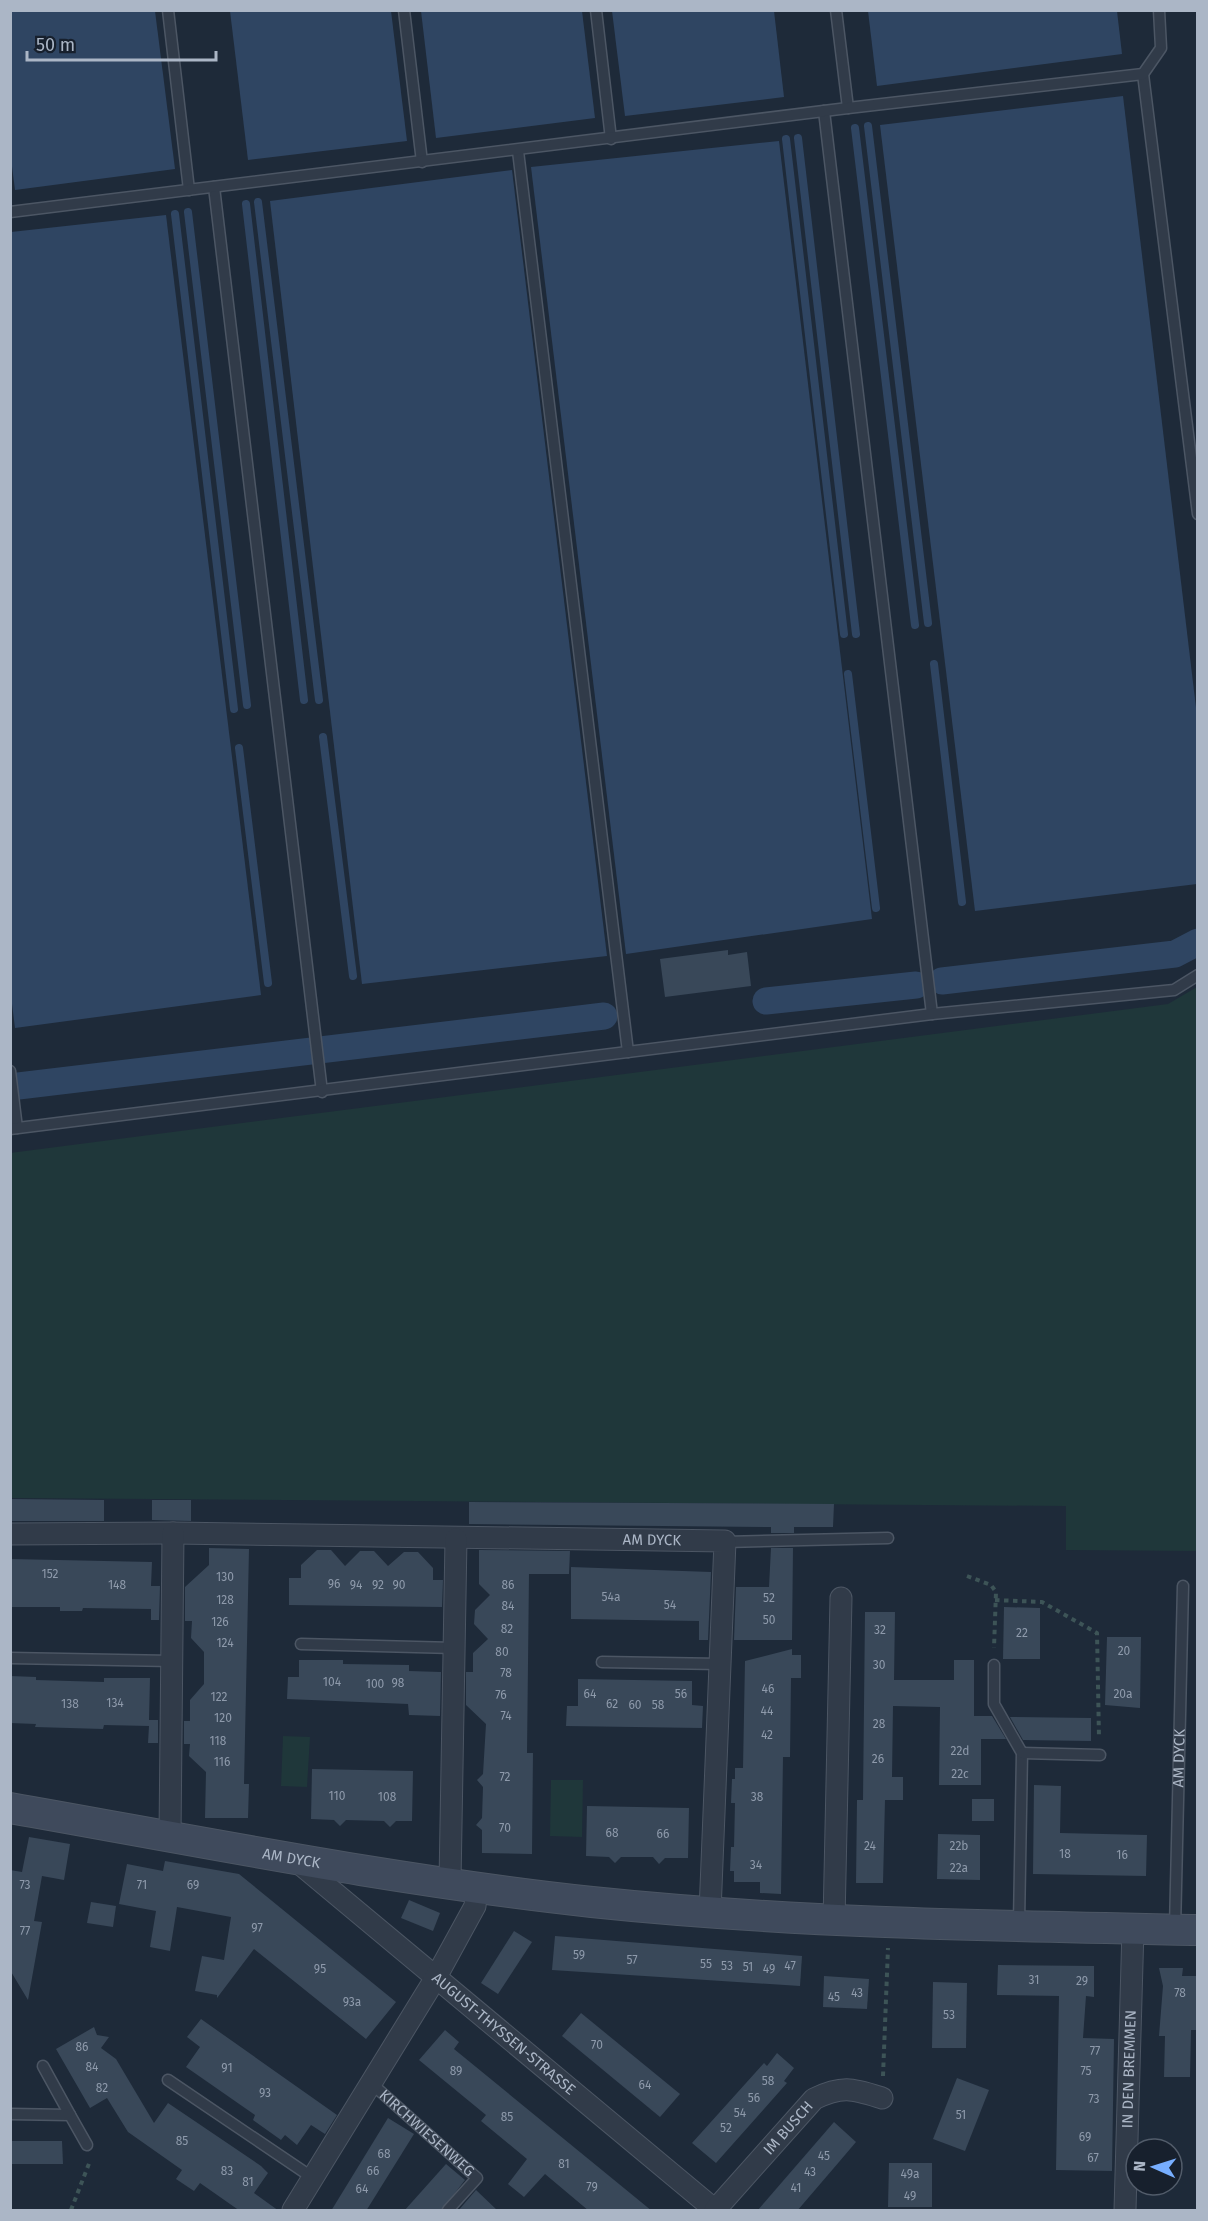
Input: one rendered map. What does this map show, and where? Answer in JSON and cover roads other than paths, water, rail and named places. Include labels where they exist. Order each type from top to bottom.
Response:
[{"type":"main road","name":"AM DYCK","points":[[10,1808],[293,1857],[590,1902],[889,1924],[1186,1929]]},
{"type":"street","name":"AM DYCK","points":[[10,1534],[173,1533],[725,1542]]},
{"type":"street","points":[[170,1836],[173,1533]]},
{"type":"street","points":[[456,1539],[454,1648],[463,1884]]},
{"type":"street","points":[[710,1912],[725,1542]]},
{"type":"street","points":[[834,1921],[841,1598]]},
{"type":"street","name":"AUGUST-THYSSEN-STRASSE","points":[[293,1857],[435,1979],[715,2210]]},
{"type":"street","name":"KIRCHWIESENWEG","points":[[293,2211],[435,1979],[475,1906],[463,1884]]},
{"type":"street","name":"IN DEN BREMMEN","points":[[1125,2211],[1133,1928]]},
{"type":"street","name":"IM BUSCH","points":[[715,2210],[814,2098],[832,2090],[853,2090],[882,2098]]},
{"type":"lane","points":[[168,10],[189,190]]},
{"type":"lane","points":[[404,10],[422,162]]},
{"type":"lane","points":[[596,10],[611,139]]},
{"type":"lane","points":[[836,10],[848,108]]},
{"type":"lane","points":[[1159,10],[1161,48],[1143,74],[1197,514]]},
{"type":"lane","points":[[10,212],[518,151],[848,108],[1143,74]]},
{"type":"lane","points":[[824,111],[933,1014]]},
{"type":"lane","points":[[518,151],[628,1052]]},
{"type":"lane","points":[[214,187],[322,1092]]},
{"type":"lane","points":[[11,1071],[14,1129],[933,1014],[1174,990],[1197,975]]},
{"type":"lane","points":[[725,1542],[888,1538]]},
{"type":"lane","name":"AM DYCK","points":[[1183,1586],[1186,1929]]},
{"type":"lane","points":[[301,1644],[454,1648]]},
{"type":"lane","points":[[10,1658],[172,1661]]},
{"type":"lane","points":[[602,1662],[720,1664]]},
{"type":"lane","points":[[994,1665],[994,1704],[1022,1753],[1019,1927]]},
{"type":"lane","points":[[1022,1753],[1100,1755]]},
{"type":"lane","points":[[43,2066],[87,2145]]},
{"type":"lane","points":[[168,2080],[313,2178]]},
{"type":"lane","name":"KIRCHWIESENWEG","points":[[371,2083],[477,2178],[448,2211]]},
{"type":"lane","points":[[10,2114],[70,2115]]},
{"type":"water","points":[[10,11],[155,11],[175,169],[15,190],[10,151]]},
{"type":"water","points":[[230,11],[391,11],[407,141],[248,160]]},
{"type":"water","points":[[421,11],[582,11],[595,118],[436,138]]},
{"type":"water","points":[[612,11],[774,11],[784,97],[625,116]]},
{"type":"water","points":[[868,11],[1117,11],[1122,54],[877,86]]},
{"type":"water","points":[[1123,96],[1197,716],[1197,884],[975,911],[880,125]]},
{"type":"water","points":[[779,141],[872,919],[626,954],[531,167]]},
{"type":"water","points":[[512,170],[607,956],[362,984],[270,201]]},
{"type":"water","points":[[166,215],[261,995],[15,1028],[10,988],[11,232]]},
{"type":"waterway","points":[[868,126],[928,623]]},
{"type":"waterway","points":[[855,128],[915,625]]},
{"type":"waterway","points":[[798,138],[856,634]]},
{"type":"waterway","points":[[786,139],[844,634]]},
{"type":"waterway","points":[[258,202],[319,700]]},
{"type":"waterway","points":[[246,204],[304,700]]},
{"type":"waterway","points":[[188,212],[247,705]]},
{"type":"waterway","points":[[175,214],[234,709]]},
{"type":"waterway","points":[[934,664],[962,902]]},
{"type":"waterway","points":[[848,674],[876,908]]},
{"type":"waterway","points":[[323,737],[353,976]]},
{"type":"waterway","points":[[239,748],[268,983]]},
{"type":"waterway","points":[[942,981],[1175,954],[1198,942]]},
{"type":"waterway","points":[[766,1001],[916,985]]},
{"type":"waterway","points":[[10,1087],[604,1016]]}]
